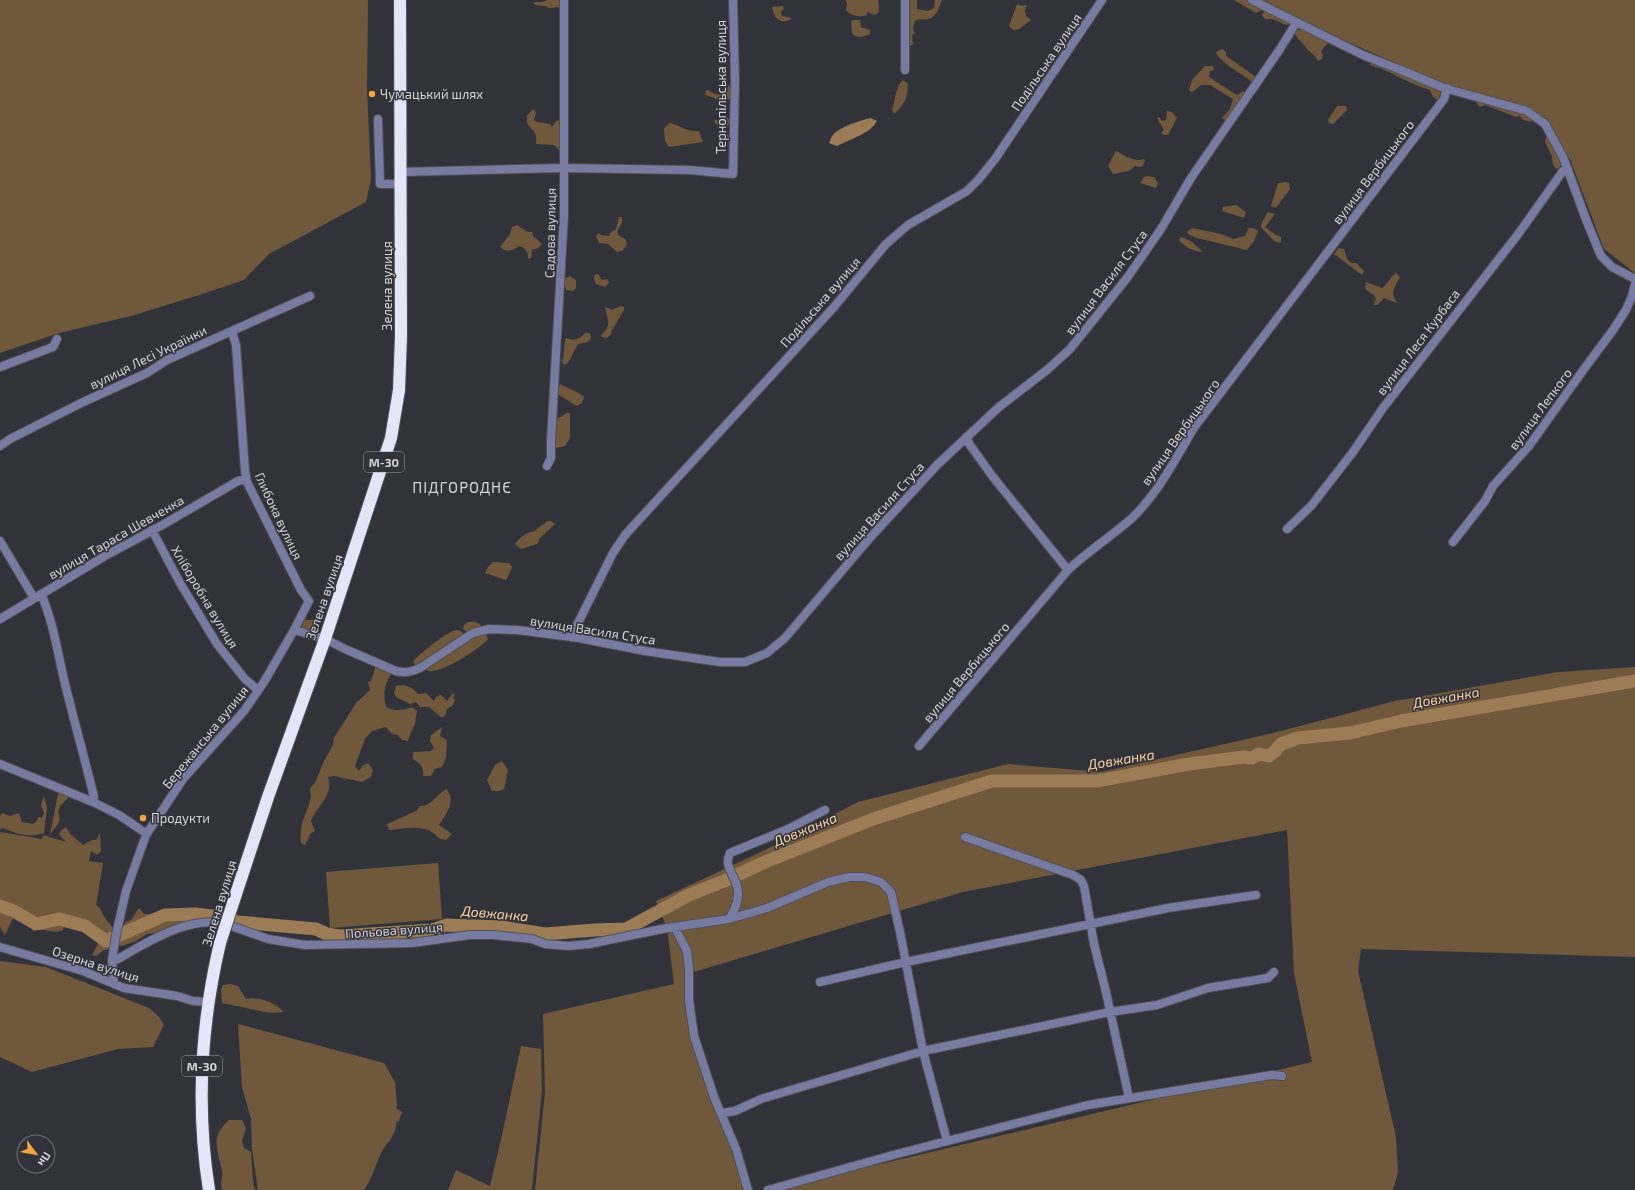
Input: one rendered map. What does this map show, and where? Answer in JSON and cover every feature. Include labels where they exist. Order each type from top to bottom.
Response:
[{"type":"highway","name":"Зелена вулиця","points":[[209,1190],[202,1143],[202,1065],[212,977],[220,943],[268,797],[325,639],[391,438],[399,390],[401,336],[400,0]]},
{"type":"street","name":"Садова вулиця","points":[[547,466],[551,458],[564,215],[564,0]]},
{"type":"street","name":"Тернопільська вулиця","points":[[563,168],[689,170],[734,174],[735,81],[733,0]]},
{"type":"street","points":[[905,0],[905,70]]},
{"type":"street","name":"Подільська вулиця","points":[[571,637],[613,553],[625,535],[834,307],[886,244],[908,225],[967,191],[978,180],[995,159],[1102,0]]},
{"type":"street","points":[[1252,0],[1365,56],[1447,88],[1527,111],[1545,124],[1563,157],[1587,222],[1602,256],[1612,266],[1635,279]]},
{"type":"street","name":"вулиця Василя Стуса","points":[[325,639],[389,668],[405,673],[412,672],[420,668],[473,633],[489,629],[518,630],[571,637],[646,651],[720,662],[745,662],[767,653],[785,638],[868,540],[966,436],[999,407],[1047,370],[1070,349],[1127,278],[1161,229],[1191,178],[1280,49],[1296,23]]},
{"type":"street","name":"вулиця Вербицького","points":[[919,746],[1068,570],[1087,552],[1133,517],[1151,495],[1176,458],[1193,429],[1444,99],[1447,88]]},
{"type":"street","points":[[378,119],[380,184],[400,178],[563,168]]},
{"type":"street","name":"вулиця Леся Курбаса","points":[[1287,529],[1311,506],[1353,452],[1383,408],[1519,232],[1563,171],[1568,169]]},
{"type":"street","name":"вулиця Лепкого","points":[[1453,542],[1485,501],[1494,486],[1529,446],[1613,330],[1626,310],[1635,284]]},
{"type":"street","name":"вулиця Лесі Українки","points":[[0,446],[10,439],[81,403],[147,373],[167,360],[310,296]]},
{"type":"street","name":"Глибока вулиця","points":[[232,332],[236,345],[246,479],[301,590],[310,601],[294,630]]},
{"type":"street","points":[[0,368],[53,347],[57,340]]},
{"type":"street","points":[[966,436],[970,445],[993,477],[1068,570]]},
{"type":"street","name":"вулиця Тараса Шевченка","points":[[0,619],[238,481],[246,479]]},
{"type":"street","name":"Хліборобна вулиця","points":[[152,530],[180,583],[217,644],[245,679],[258,690]]},
{"type":"street","points":[[0,541],[47,608],[94,797],[93,802]]},
{"type":"street","points":[[294,630],[325,639]]},
{"type":"street","name":"Бережанська вулиця","points":[[114,984],[112,961],[126,891],[147,834],[183,779],[244,711],[294,630]]},
{"type":"street","points":[[0,764],[93,802],[119,815],[147,834]]},
{"type":"street","points":[[729,919],[735,910],[737,898],[736,883],[730,874],[727,864],[730,853],[788,829],[825,810]]},
{"type":"street","points":[[965,837],[1073,875],[1081,880],[1084,886],[1129,1098]]},
{"type":"street","name":"Польова вулиця","points":[[234,927],[268,939],[305,945],[339,946],[412,943],[469,935],[494,935],[532,939],[545,944],[568,946],[589,944],[667,928],[729,919],[767,908],[828,882],[848,876],[865,877],[881,882],[891,892],[923,1051],[947,1141]]},
{"type":"street","points":[[820,982],[906,962],[1168,908],[1256,895]]},
{"type":"street","points":[[112,961],[118,960],[160,936],[178,929],[196,923],[219,923]]},
{"type":"street","points":[[675,928],[686,951],[689,969],[689,1000],[694,1036],[706,1076],[736,1149],[748,1190]]},
{"type":"street","name":"Озерна вулиця","points":[[0,947],[82,971],[124,988],[177,996],[193,1001],[209,1002]]},
{"type":"street","points":[[722,1113],[735,1111],[761,1099],[923,1051],[1110,1012],[1157,1005],[1208,988],[1268,978],[1274,972]]},
{"type":"street","points":[[768,1190],[947,1141],[1088,1105],[1272,1075],[1282,1076]]},
{"type":"shaded area","points":[[0,0],[368,0],[367,89],[371,179],[366,202],[269,254],[244,280],[131,316],[59,333],[0,353]]},
{"type":"shaded area","points":[[548,0],[562,0],[561,7],[549,8],[535,5],[533,2],[542,2]]},
{"type":"shaded area","points":[[845,0],[878,0],[879,12],[875,15],[867,12],[867,15],[864,16],[854,15],[846,11],[847,3]]},
{"type":"shaded area","points":[[910,0],[917,0],[917,9],[928,11],[934,8],[935,0],[942,0],[934,16],[928,19],[920,19],[915,21],[913,29],[915,33],[912,35],[913,44],[911,46],[908,45],[908,14]]},
{"type":"shaded area","points":[[1234,0],[1249,0],[1262,10],[1256,13]]},
{"type":"shaded area","points":[[1253,0],[1635,0],[1635,273],[1604,249],[1570,159],[1529,109],[1450,87]]},
{"type":"shaded area","points":[[1017,4],[1027,6],[1025,10],[1026,16],[1031,20],[1019,29],[1013,30],[1009,26]]},
{"type":"shaded area","points":[[783,6],[784,8],[781,12],[782,16],[791,18],[790,20],[780,21],[774,14],[772,7]]},
{"type":"shaded area","points":[[1266,9],[1292,23],[1286,25],[1273,19],[1265,19],[1262,15]]},
{"type":"shaded area","points":[[860,20],[861,27],[870,30],[870,34],[860,37],[854,35],[852,33],[851,21]]},
{"type":"shaded area","points":[[1302,29],[1328,43],[1321,51],[1323,56],[1322,59],[1318,61],[1294,33]]},
{"type":"shaded area","points":[[1222,49],[1226,52],[1226,56],[1256,77],[1253,83],[1226,64],[1218,56],[1216,52]]},
{"type":"shaded area","points":[[1371,61],[1438,88],[1441,93],[1438,100],[1433,97],[1430,90],[1372,66],[1370,64]]},
{"type":"shaded area","points":[[1205,66],[1213,66],[1214,70],[1210,71],[1209,77],[1235,94],[1238,95],[1243,91],[1246,93],[1227,122],[1222,118],[1230,109],[1233,99],[1210,85],[1201,85],[1192,92],[1189,90],[1192,80]]},
{"type":"shaded area","points":[[903,80],[908,84],[906,97],[903,104],[894,114],[892,110],[896,94]]},
{"type":"shaded area","points":[[728,85],[731,88],[731,97],[727,101],[722,101],[706,95],[705,92],[708,90],[717,94],[727,92]]},
{"type":"shaded area","points":[[1477,99],[1528,115],[1534,120],[1531,122],[1523,120],[1520,116],[1516,117],[1485,105],[1480,107],[1477,104]]},
{"type":"shaded area","points":[[1337,106],[1346,106],[1347,110],[1333,124],[1329,123],[1328,120]]},
{"type":"shaded area","points":[[533,109],[536,112],[534,120],[537,122],[550,124],[552,127],[556,121],[561,120],[561,151],[554,145],[536,144],[535,134],[527,123],[527,116]]},
{"type":"shaded area","points":[[1167,111],[1172,112],[1177,118],[1168,135],[1164,135],[1161,133],[1164,130],[1157,118],[1159,117],[1162,121],[1166,120]]},
{"type":"shaded area","points":[[727,116],[730,122],[724,131],[727,132],[729,137],[726,144],[721,142],[721,128],[714,122],[715,120],[721,120]]},
{"type":"shaded area","points":[[871,118],[877,121],[874,126],[865,133],[837,146],[829,143],[832,136],[840,129],[856,122]]},
{"type":"shaded area","points":[[670,123],[687,130],[699,131],[703,142],[669,147],[665,141],[664,128]]},
{"type":"shaded area","points":[[1547,134],[1555,145],[1562,163],[1560,167],[1556,169],[1553,165],[1552,156],[1545,142]]},
{"type":"shaded area","points":[[1116,151],[1136,160],[1145,160],[1143,166],[1135,166],[1129,171],[1113,174],[1108,166]]},
{"type":"shaded area","points":[[1144,177],[1154,177],[1158,183],[1156,188],[1140,183]]},
{"type":"shaded area","points":[[1278,183],[1289,183],[1290,189],[1276,208],[1271,206]]},
{"type":"shaded area","points":[[1236,205],[1246,212],[1244,218],[1222,211],[1223,207]]},
{"type":"shaded area","points":[[1268,212],[1275,214],[1265,227],[1281,237],[1281,243],[1274,241],[1261,227],[1262,222]]},
{"type":"shaded area","points":[[619,217],[622,217],[622,222],[617,232],[618,235],[625,239],[627,244],[623,250],[617,252],[608,244],[599,243],[596,236],[599,233],[601,235],[609,236],[611,232],[616,229]]},
{"type":"shaded area","points":[[517,225],[528,232],[532,232],[533,236],[542,244],[538,248],[532,250],[531,258],[528,259],[528,254],[524,248],[519,246],[509,251],[500,247],[510,234],[512,227]]},
{"type":"shaded area","points":[[1192,228],[1221,234],[1233,239],[1245,236],[1249,228],[1253,228],[1258,231],[1254,241],[1247,250],[1197,238],[1187,232]]},
{"type":"shaded area","points":[[1181,237],[1191,241],[1203,252],[1186,247],[1179,240]]},
{"type":"shaded area","points":[[1339,248],[1344,249],[1348,260],[1352,263],[1356,263],[1364,271],[1362,275],[1334,254]]},
{"type":"shaded area","points":[[1396,273],[1400,277],[1393,293],[1397,303],[1384,298],[1378,305],[1373,305],[1376,299],[1374,295],[1365,289],[1366,282],[1382,288]]},
{"type":"shaded area","points":[[598,274],[602,280],[608,279],[609,283],[605,287],[596,284],[594,275]]},
{"type":"shaded area","points":[[570,276],[576,280],[576,288],[573,291],[566,290],[564,279]]},
{"type":"shaded area","points":[[621,306],[624,307],[624,310],[611,334],[607,338],[602,337],[601,335],[608,325],[605,307],[612,310]]},
{"type":"shaded area","points":[[585,333],[590,333],[591,338],[588,342],[578,344],[568,363],[564,365],[562,362],[566,338],[577,339]]},
{"type":"shaded area","points":[[560,384],[582,395],[584,397],[582,403],[577,406],[559,395],[557,392]]},
{"type":"shaded area","points":[[566,413],[570,413],[570,438],[565,446],[556,448],[551,446],[554,419],[561,417]]},
{"type":"shaded area","points":[[547,521],[551,521],[555,524],[540,538],[537,544],[521,549],[515,544],[524,535],[535,531]]},
{"type":"shaded area","points":[[493,562],[509,563],[512,567],[506,580],[485,573]]},
{"type":"shaded area","points":[[305,619],[321,619],[318,629],[301,628]]},
{"type":"shaded area","points":[[468,622],[480,624],[488,639],[469,654],[444,668],[430,671],[416,666],[413,661],[448,633],[458,630],[461,631],[465,640],[467,632],[463,629],[464,625]]},
{"type":"shaded area","points":[[375,667],[392,673],[385,690],[386,707],[393,710],[399,710],[412,707],[417,711],[415,724],[408,741],[402,740],[398,735],[392,734],[386,727],[372,731],[365,739],[355,766],[359,771],[362,766],[368,763],[373,770],[371,777],[362,782],[335,776],[328,777],[329,789],[327,795],[311,821],[315,831],[311,833],[305,845],[301,843],[301,833],[311,799],[310,788],[315,783],[324,761],[333,745],[334,738],[356,703],[370,690],[368,682],[371,681]]},
{"type":"shaded area","points":[[1635,667],[1635,957],[1361,949],[1358,971],[1396,1137],[1398,1172],[1393,1190],[770,1190],[1312,1062],[1294,973],[1287,830],[963,892],[697,971],[685,973],[690,1025],[744,1190],[535,1190],[545,1093],[543,1014],[674,984],[667,928],[656,901],[767,849],[858,802],[1008,764],[1101,772],[1273,733],[1395,701],[1558,672]]},
{"type":"shaded area","points":[[404,685],[412,688],[418,694],[426,693],[434,701],[437,696],[441,695],[447,701],[453,693],[455,694],[453,698],[455,700],[453,705],[447,709],[446,714],[441,717],[429,707],[420,707],[416,702],[410,704],[396,697],[394,693],[396,686]]},
{"type":"shaded area","points":[[442,727],[440,736],[447,740],[446,758],[442,767],[435,769],[431,776],[423,776],[421,766],[413,759],[413,752],[431,751],[434,748],[430,741],[431,735]]},
{"type":"shaded area","points":[[502,761],[508,770],[504,789],[492,791],[487,780],[495,765]]},
{"type":"shaded area","points":[[446,789],[451,798],[447,812],[439,825],[452,834],[446,840],[439,838],[426,829],[421,828],[389,830],[387,824],[416,811],[420,806],[428,804]]},
{"type":"shaded area","points":[[62,790],[67,793],[68,798],[60,806],[58,812],[60,818],[58,824],[50,834],[58,794]]},
{"type":"shaded area","points":[[44,796],[47,808],[44,833],[28,835],[18,834],[3,828],[0,829],[0,816],[2,813],[10,816],[19,813],[22,822],[33,824],[37,821],[38,817],[42,818],[44,813],[41,805]]},
{"type":"shaded area","points":[[66,827],[70,834],[83,845],[92,840],[96,840],[100,833],[101,851],[97,855],[91,851],[89,861],[103,863],[96,905],[112,927],[114,934],[110,941],[111,949],[104,950],[96,956],[92,955],[99,942],[94,937],[91,928],[83,928],[65,923],[63,930],[56,932],[41,930],[33,931],[25,923],[13,918],[5,935],[0,927],[0,832],[42,839],[43,835],[66,842],[59,834]]},
{"type":"shaded area","points":[[438,863],[442,919],[330,928],[326,872]]},
{"type":"shaded area","points":[[139,908],[144,914],[162,911],[167,917],[171,917],[177,912],[191,912],[197,909],[206,909],[215,913],[218,920],[217,927],[213,928],[210,925],[147,934],[136,941],[122,946],[117,945],[122,927],[126,922],[131,920]]},
{"type":"shaded area","points":[[0,961],[46,967],[149,1008],[159,1017],[164,1025],[153,1047],[118,1049],[32,1072],[0,1057]]},
{"type":"shaded area","points":[[230,984],[238,986],[246,999],[261,999],[276,1006],[284,1012],[270,1013],[222,1003],[221,990],[223,985]]},
{"type":"shaded area","points":[[238,1024],[384,1063],[395,1082],[396,1108],[402,1112],[399,1121],[396,1123],[395,1131],[381,1153],[370,1180],[364,1190],[258,1190],[252,1149],[251,1119],[242,1087]]},
{"type":"shaded area","points":[[521,1046],[541,1049],[542,1090],[532,1190],[448,1190],[456,1170],[490,1186]]},
{"type":"shaded area","points":[[229,1120],[242,1120],[246,1128],[242,1141],[244,1148],[251,1152],[255,1190],[222,1190],[222,1171],[216,1144],[219,1132]]},
{"type":"waterway","name":"Довжанка","points":[[0,906],[14,911],[36,924],[59,919],[85,926],[106,941],[165,915],[195,914],[221,917],[238,922],[316,929],[327,934],[339,936],[432,930],[446,925],[502,927],[545,934],[626,929],[689,895],[765,862],[873,819],[992,781],[1097,781],[1189,764],[1244,757],[1252,758],[1259,754],[1269,756],[1281,744],[1298,738],[1350,733],[1401,721],[1635,681]]},
{"type":"place","name":"Чумацький шлях","points":[[372,94]]},
{"type":"place","name":"Продукти","points":[[143,818]]},
{"type":"district","name":"ПІДГОРОДНЄ","points":[[462,487]]}]
